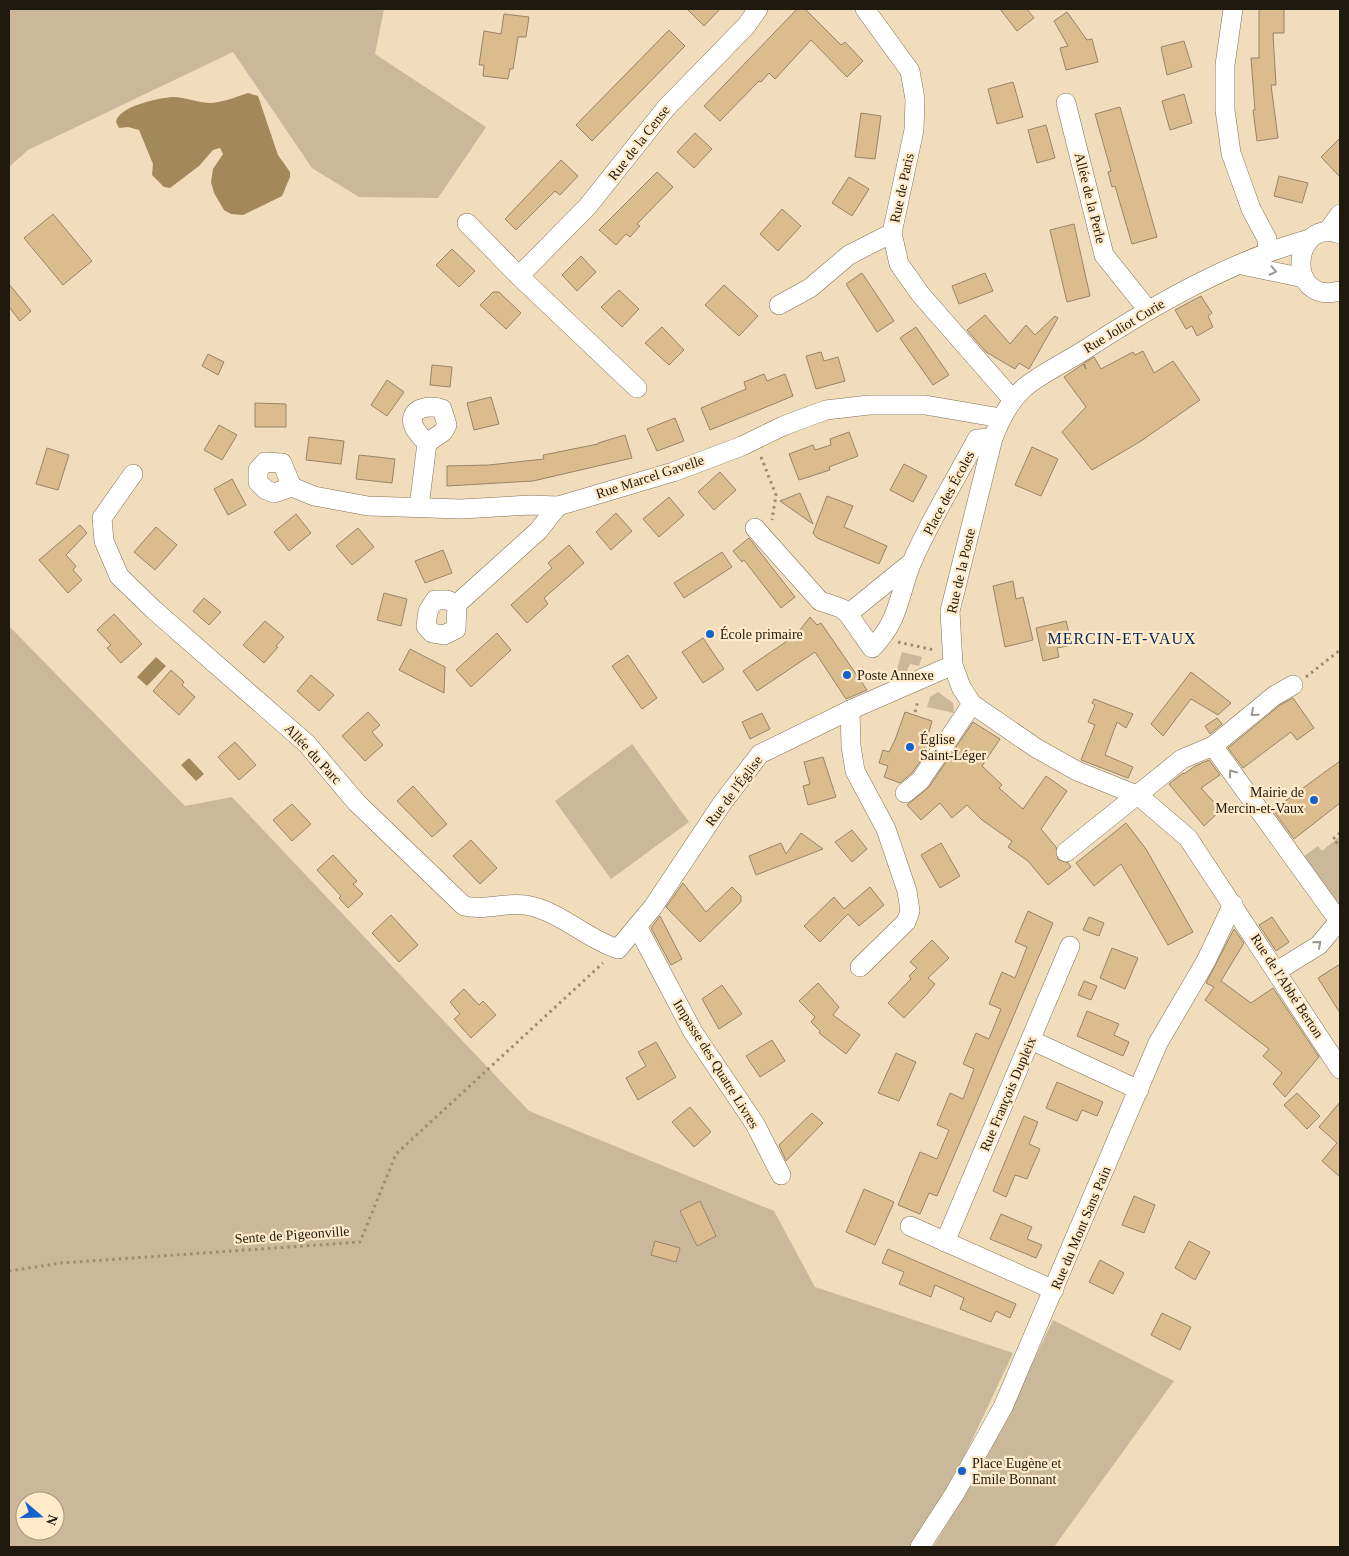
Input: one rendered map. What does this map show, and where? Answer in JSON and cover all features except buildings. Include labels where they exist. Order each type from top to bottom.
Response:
[{"type":"street","name":"Rue de la Cense","points":[[519,276],[588,206],[666,108],[746,26],[758,9]]},
{"type":"street","name":"Rue de Paris","points":[[865,9],[910,71],[915,99],[914,130],[892,233],[895,251],[905,274],[921,295],[1014,400]]},
{"type":"street","points":[[1233,9],[1225,65],[1225,110],[1231,153],[1251,209],[1267,239],[1268,251]]},
{"type":"street","name":"Allée de la Perle","points":[[1066,103],[1104,255],[1148,310]]},
{"type":"street","points":[[1337,297],[1315,289],[1304,278],[1300,268],[1300,257],[1326,235],[1340,214]]},
{"type":"street","points":[[467,223],[519,276],[637,388]]},
{"type":"street","points":[[779,305],[810,288],[849,255],[892,233]]},
{"type":"street","name":"Rue Joliot Curie","points":[[1014,400],[1025,387],[1148,310],[1205,279],[1242,265],[1268,251],[1326,235]]},
{"type":"street","points":[[1242,265],[1304,278]]},
{"type":"street","name":"Rue de la Poste","points":[[1014,400],[1001,418],[993,438],[950,611],[953,665],[961,687],[972,704],[1057,760],[1138,796],[1188,838],[1233,904]]},
{"type":"street","name":"Rue Marcel Gavelle","points":[[292,487],[314,496],[368,506],[461,509],[531,504],[558,506],[673,472],[826,410],[869,404],[925,405],[1001,418]]},
{"type":"street","name":"Place des Écoles","points":[[912,562],[848,614],[872,648],[895,618],[912,562],[977,439],[993,438]]},
{"type":"street","points":[[419,508],[427,443]]},
{"type":"street","name":"Allée du Parc","points":[[133,474],[102,518],[104,541],[119,576],[154,610],[307,744],[357,803],[464,906],[477,909],[524,905],[541,910],[605,945],[618,949]]},
{"type":"street","points":[[457,604],[538,531],[558,506]]},
{"type":"street","points":[[760,533],[820,601],[841,608],[848,614]]},
{"type":"street","name":"Rue de l'Église","points":[[618,949],[654,907],[723,802],[760,754],[850,710],[953,665]]},
{"type":"street","points":[[1066,852],[1138,796],[1148,784],[1182,758],[1212,746],[1274,696],[1293,685]]},
{"type":"street","points":[[905,793],[926,774],[972,704]]},
{"type":"street","points":[[850,710],[851,746],[856,771],[886,829],[907,891],[910,911],[906,922],[860,967]]},
{"type":"street","points":[[1212,746],[1339,921],[1319,945],[1277,972]]},
{"type":"street","name":"Rue de l'Abbé Berton","points":[[1233,904],[1340,1069]]},
{"type":"street","name":"Rue du Mont Sans Pain","points":[[920,1547],[955,1493],[1003,1408],[1158,1043],[1206,961],[1233,904]]},
{"type":"street","name":"Impasse des Quatre Livres","points":[[637,926],[693,1032],[755,1124],[782,1175]]},
{"type":"street","name":"Rue François Dupleix","points":[[945,1242],[1070,946]]},
{"type":"street","points":[[1031,1040],[1139,1090]]},
{"type":"street","points":[[910,1226],[1054,1290]]},
{"type":"path","points":[[755,440],[776,495],[771,528],[760,533]]},
{"type":"path","points":[[904,644],[926,649]]},
{"type":"path","points":[[1293,685],[1319,668],[1340,650]]},
{"type":"path","points":[[1340,833],[1333,839],[1340,846]]},
{"type":"path","name":"Sente de Pigeonville","points":[[9,1271],[61,1263],[360,1242],[396,1154],[618,949]]},
{"type":"shaded area","points":[[9,9],[384,9],[375,54],[486,127],[438,198],[359,197],[312,168],[233,52],[28,150],[9,167]]},
{"type":"shaded area","points":[[248,93],[258,96],[278,155],[290,172],[290,177],[282,196],[243,215],[231,214],[224,210],[214,193],[211,182],[213,169],[223,154],[220,148],[213,150],[199,166],[170,188],[164,187],[152,175],[153,164],[139,130],[128,127],[119,128],[116,122],[124,111],[131,107],[158,99],[178,97],[211,103]]},
{"type":"shaded area","points":[[9,626],[185,806],[232,797],[529,1111],[774,1211],[815,1287],[1013,1353],[948,1491],[912,1547],[9,1547]]},
{"type":"shaded area","points":[[902,652],[922,657],[919,666],[910,664],[907,670],[913,675],[901,682],[896,673]]},
{"type":"shaded area","points":[[156,657],[166,666],[147,686],[137,677]]},
{"type":"shaded area","points":[[938,692],[953,703],[954,713],[927,707],[930,697]]},
{"type":"shaded area","points":[[632,744],[689,822],[611,879],[555,801]]},
{"type":"shaded area","points":[[189,758],[204,774],[196,781],[181,765]]},
{"type":"shaded area","points":[[1340,836],[1340,915],[1303,857],[1318,846],[1322,851]]},
{"type":"shaded area","points":[[1053,1320],[1174,1381],[1054,1547],[933,1547],[981,1464]]},
{"type":"place","name":"École primaire","points":[[710,634]]},
{"type":"place","name":"Poste Annexe","points":[[847,675]]},
{"type":"place","name":"Église Saint-Léger","points":[[910,747]]},
{"type":"place","name":"Mairie de Mercin-et-Vaux","points":[[1314,800]]},
{"type":"place","name":"Place Eugène et Emile Bonnant","points":[[962,1471]]},
{"type":"district","name":"MERCIN-ET-VAUX","points":[[1122,638]]}]
